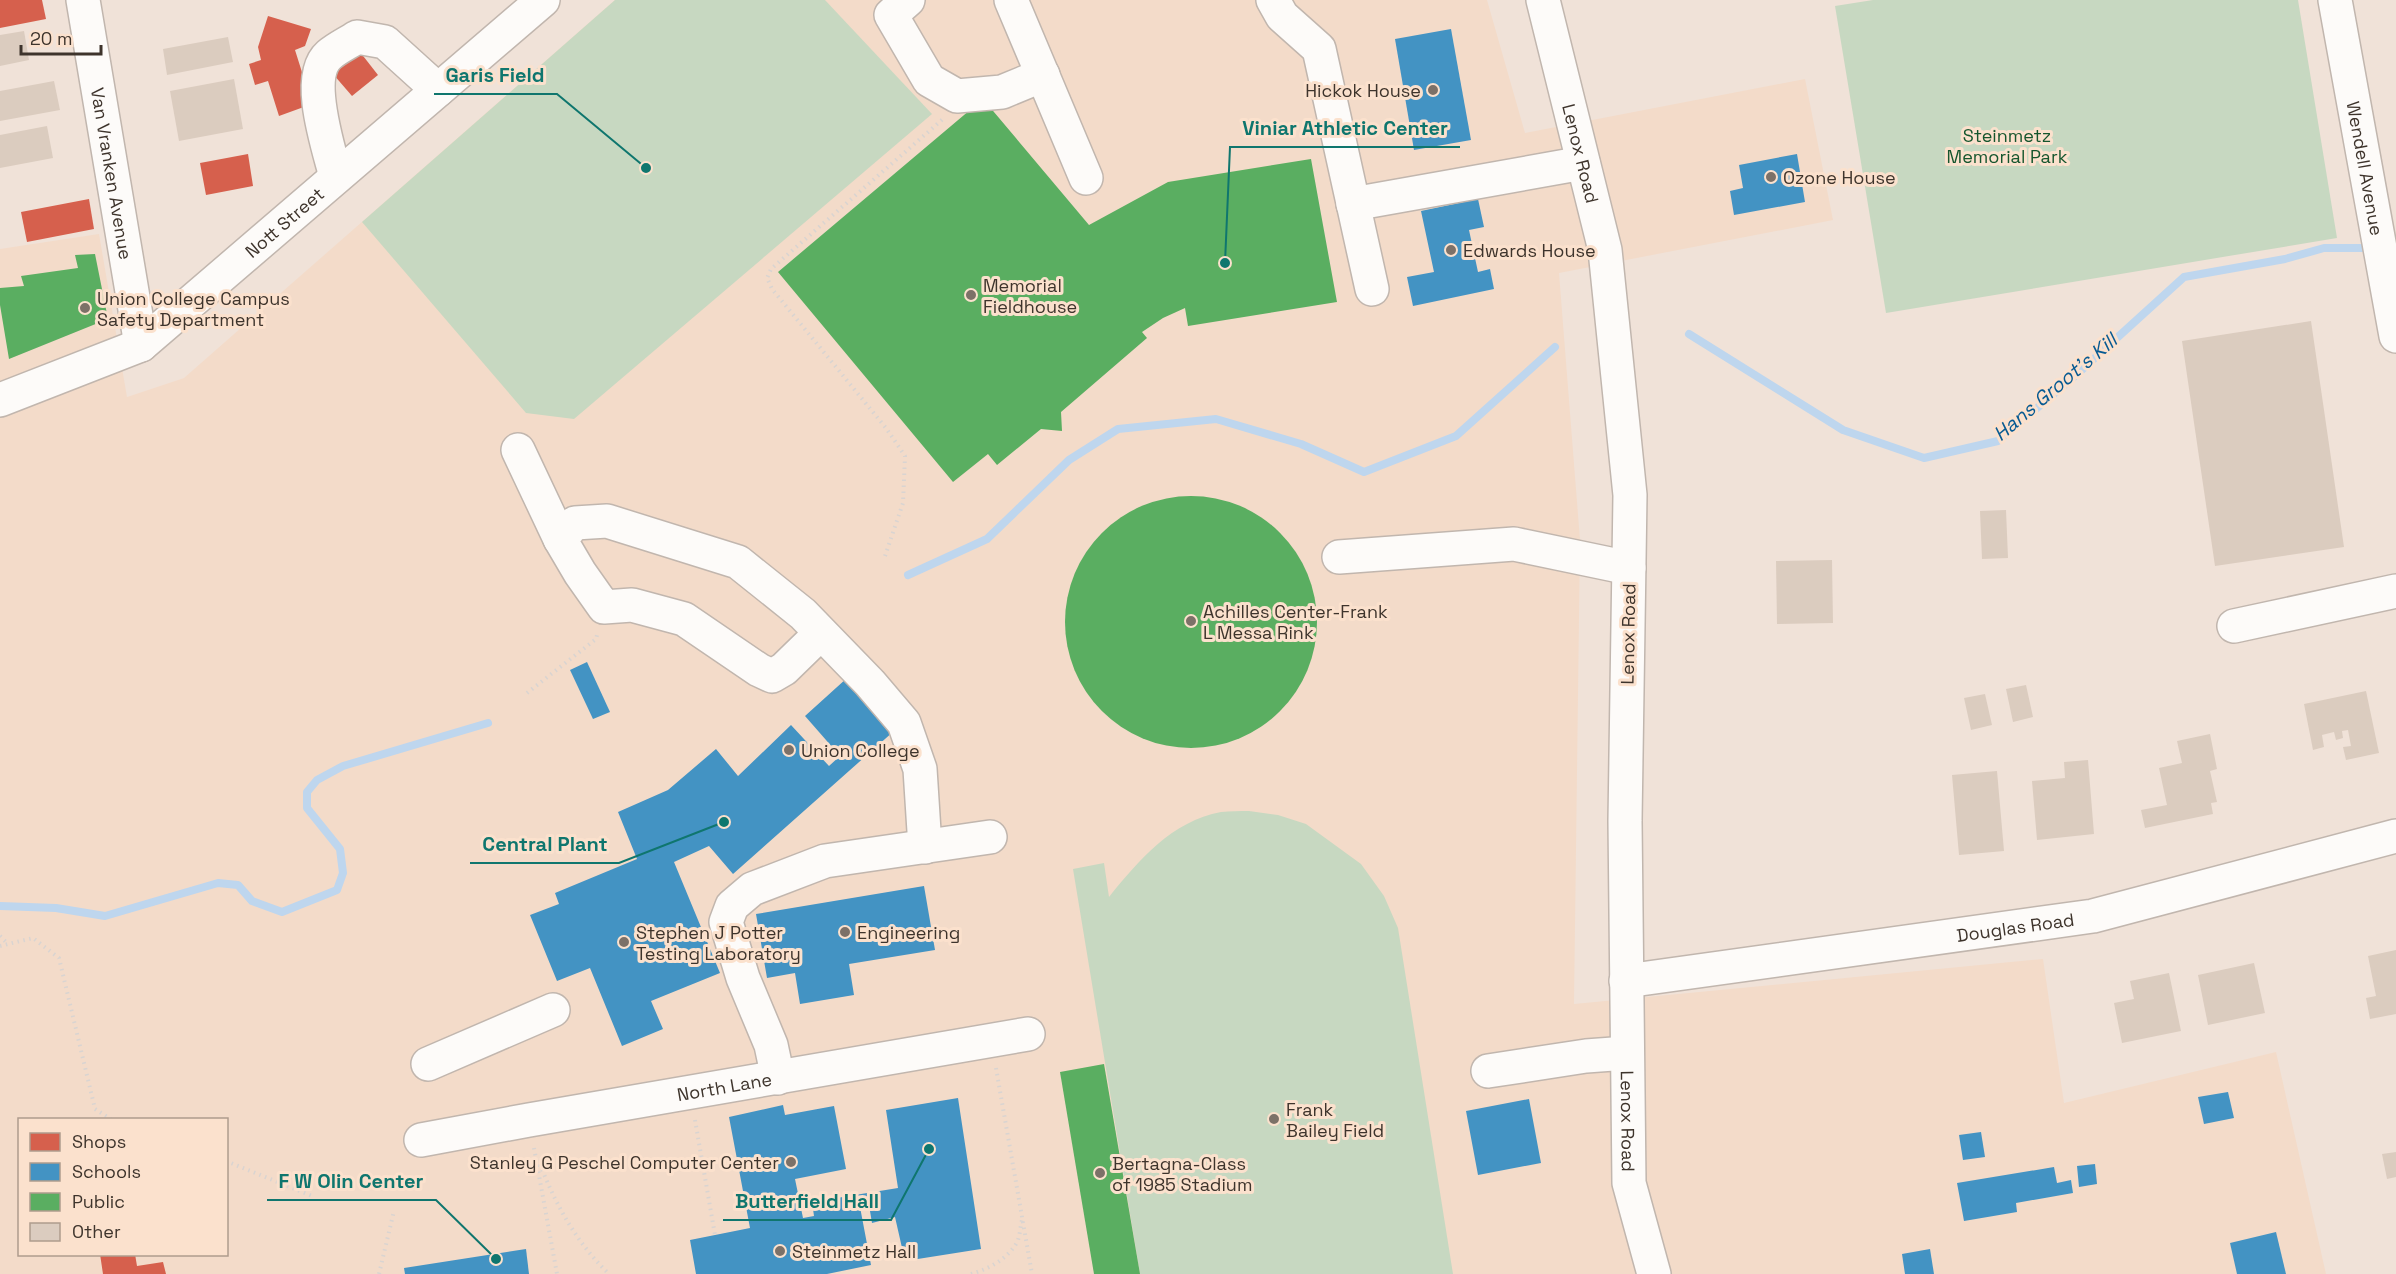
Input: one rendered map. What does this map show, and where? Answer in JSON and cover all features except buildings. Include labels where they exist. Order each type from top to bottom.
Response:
[{"type":"street","name":"Van Vranken Avenue","points":[[83,0],[141,345]]},
{"type":"street","name":"Nott Street","points":[[0,400],[141,345],[543,0]]},
{"type":"street","points":[[908,0],[891,15],[929,80],[957,96],[1002,92],[1043,75]]},
{"type":"street","points":[[1011,0],[1086,177]]},
{"type":"street","points":[[1273,0],[1282,16],[1319,50],[1372,289]]},
{"type":"street","name":"Lenox Road","points":[[1543,0],[1605,250],[1630,495],[1625,821],[1629,1183],[1654,1274]]},
{"type":"street","name":"Wendell Avenue","points":[[2335,0],[2394,328]]},
{"type":"street","points":[[336,177],[322,124],[319,96],[318,76],[327,56],[357,37],[384,42],[438,90]]},
{"type":"street","points":[[1353,204],[1583,163]]},
{"type":"street","points":[[518,450],[560,539],[604,607],[632,605],[684,619],[759,670],[772,676],[784,669],[821,633]]},
{"type":"street","points":[[560,539],[575,523],[607,521],[738,562],[802,614],[870,683],[904,723],[920,769],[925,847]]},
{"type":"street","points":[[1339,557],[1514,544],[1629,568]]},
{"type":"street","points":[[2234,626],[2396,591]]},
{"type":"street","name":"Douglas Road","points":[[1626,981],[2093,916],[2396,836]]},
{"type":"street","points":[[778,1078],[771,1045],[743,978],[726,922],[732,906],[752,889],[825,861],[990,837]]},
{"type":"street","points":[[428,1064],[553,1010]]},
{"type":"street","name":"North Lane","points":[[421,1140],[1028,1034]]},
{"type":"street","points":[[1488,1071],[1586,1056],[1627,1053]]},
{"type":"path","points":[[885,556],[903,503],[905,456],[886,428],[772,289],[766,278],[771,269],[971,95]]},
{"type":"path","points":[[527,693],[596,639],[604,607]]},
{"type":"path","points":[[0,936],[8,945]]},
{"type":"path","points":[[0,946],[33,938],[59,958],[95,1108],[110,1118]]},
{"type":"path","points":[[991,1041],[1032,1274]]},
{"type":"path","points":[[690,1093],[715,1235]]},
{"type":"path","points":[[529,1120],[557,1274]]},
{"type":"path","points":[[536,1155],[550,1192],[571,1228],[593,1258],[609,1274]]},
{"type":"path","points":[[228,1162],[312,1196]]},
{"type":"path","points":[[379,1274],[394,1211]]},
{"type":"path","points":[[971,1274],[984,1271],[1002,1260],[1017,1243],[1023,1218]]},
{"type":"shaded area","name":"Union College","points":[[615,0],[1487,0],[1525,133],[1805,79],[1833,220],[1559,273],[1580,540],[1574,1004],[2043,959],[2064,1103],[2276,1052],[2326,1274],[0,1274],[0,249],[99,234],[127,397],[184,378]]},
{"type":"green space","points":[[615,0],[825,0],[932,114],[574,419],[526,413],[362,222]]},
{"type":"green space","name":"Steinmetz Memorial Park","points":[[1873,0],[2298,0],[2337,238],[1886,313],[1835,6]]},
{"type":"green space","points":[[1249,811],[1278,815],[1306,824],[1361,864],[1384,896],[1398,928],[1453,1274],[1140,1274],[1073,869],[1104,863],[1109,897],[1132,869],[1172,833],[1203,817],[1221,812]]},
{"type":"waterway","name":"Hans Groot's Kill","points":[[1689,334],[1843,430],[1924,458],[1998,441],[2075,376],[2184,277],[2285,259],[2324,248],[2375,248]]},
{"type":"waterway","name":"Hans Groot's Kill","points":[[908,575],[987,539],[1069,460],[1118,429],[1216,419],[1301,444],[1364,472],[1456,436],[1555,347]]},
{"type":"waterway","name":"Hans Groot's Kill","points":[[0,906],[56,908],[105,916],[218,883],[238,885],[252,901],[282,912],[337,890],[343,873],[340,849],[307,808],[307,792],[317,780],[343,766],[488,723]]},
{"type":"place","name":"Hickok House","points":[[1433,90]]},
{"type":"place","name":"Garis Field","points":[[646,168]]},
{"type":"place","name":"Ozone House","points":[[1771,177]]},
{"type":"place","name":"Edwards House","points":[[1451,250]]},
{"type":"place","name":"Viniar Athletic Center","points":[[1225,263]]},
{"type":"place","name":"Memorial Fieldhouse","points":[[971,295]]},
{"type":"place","name":"Union College Campus Safety Department","points":[[85,308]]},
{"type":"place","name":"Achilles Center-Frank L Messa Rink","points":[[1191,621]]},
{"type":"place","name":"Union College","points":[[789,750]]},
{"type":"place","name":"Central Plant","points":[[724,822]]},
{"type":"place","name":"Engineering","points":[[845,932]]},
{"type":"place","name":"Stephen J Potter Testing Laboratory","points":[[624,942]]},
{"type":"place","name":"Frank Bailey Field","points":[[1274,1119]]},
{"type":"place","name":"Butterfield Hall","points":[[929,1149]]},
{"type":"place","name":"Stanley G Peschel Computer Center","points":[[791,1162]]},
{"type":"place","name":"Bertagna-Class of 1985 Stadium","points":[[1100,1173]]},
{"type":"place","name":"Steinmetz Hall","points":[[780,1251]]},
{"type":"place","name":"F W Olin Center","points":[[496,1259]]}]
